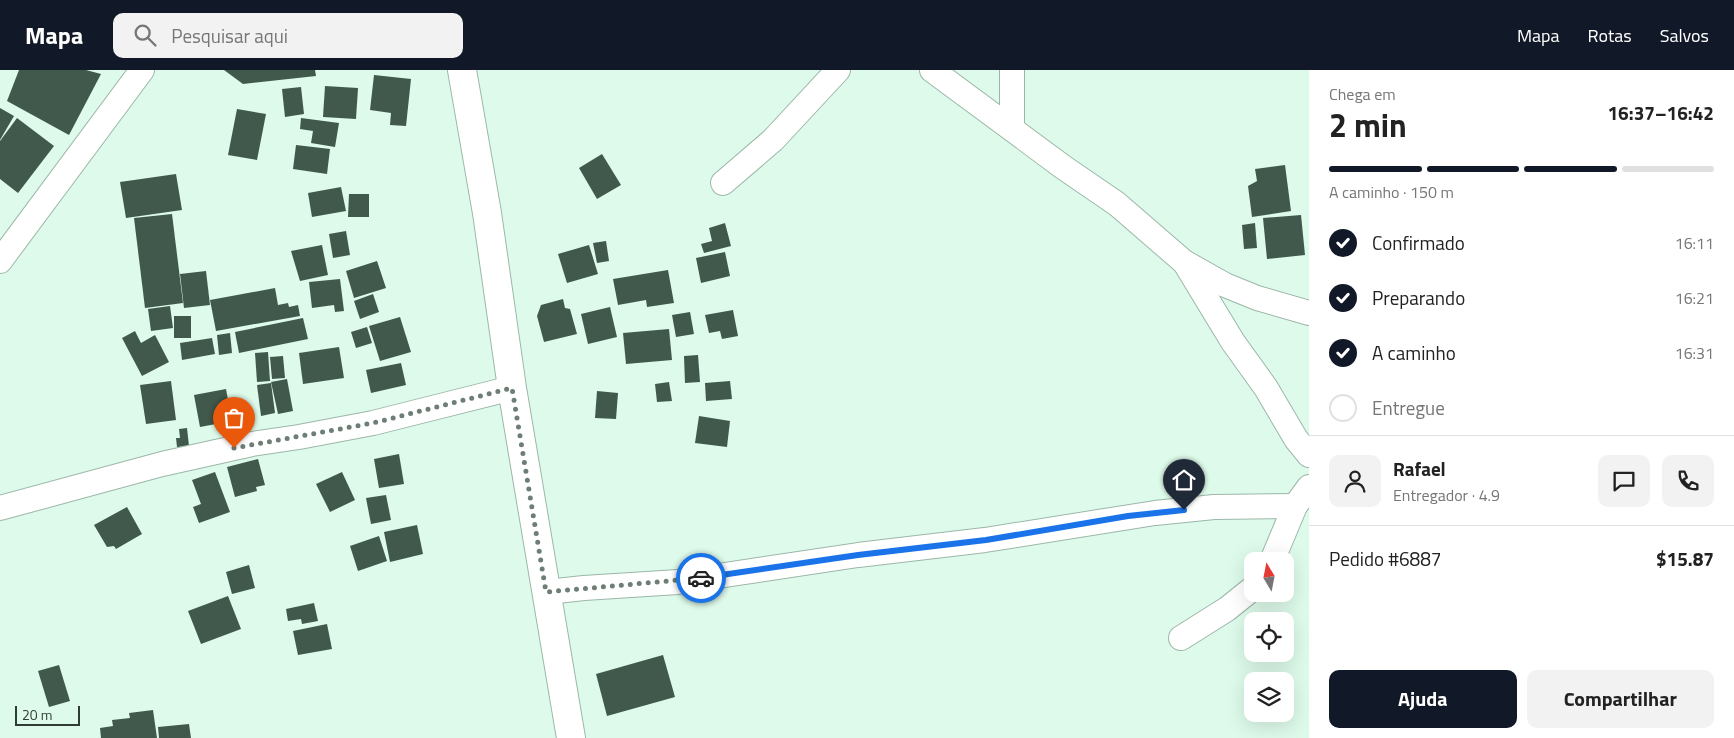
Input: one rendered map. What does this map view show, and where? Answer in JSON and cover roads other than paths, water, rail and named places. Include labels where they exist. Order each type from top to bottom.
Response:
[{"type":"main road","points":[[462,70],[487,213],[512,388],[571,738]]},
{"type":"street","points":[[0,261],[142,70]]},
{"type":"street","points":[[723,183],[773,140],[838,70]]},
{"type":"street","points":[[932,70],[1063,168],[1118,204],[1184,262],[1225,285],[1249,295],[1309,313]]},
{"type":"street","points":[[1012,70],[1012,128]]},
{"type":"street","points":[[1184,262],[1233,342],[1266,388],[1296,439],[1309,455]]},
{"type":"street","points":[[0,508],[171,462],[252,444],[373,423],[512,388]]},
{"type":"street","points":[[1276,552],[1295,506],[1309,487]]},
{"type":"street","points":[[546,592],[678,582],[858,555],[994,539],[1155,512],[1214,507],[1295,506]]},
{"type":"street","points":[[1181,638],[1227,609],[1244,595]]}]
